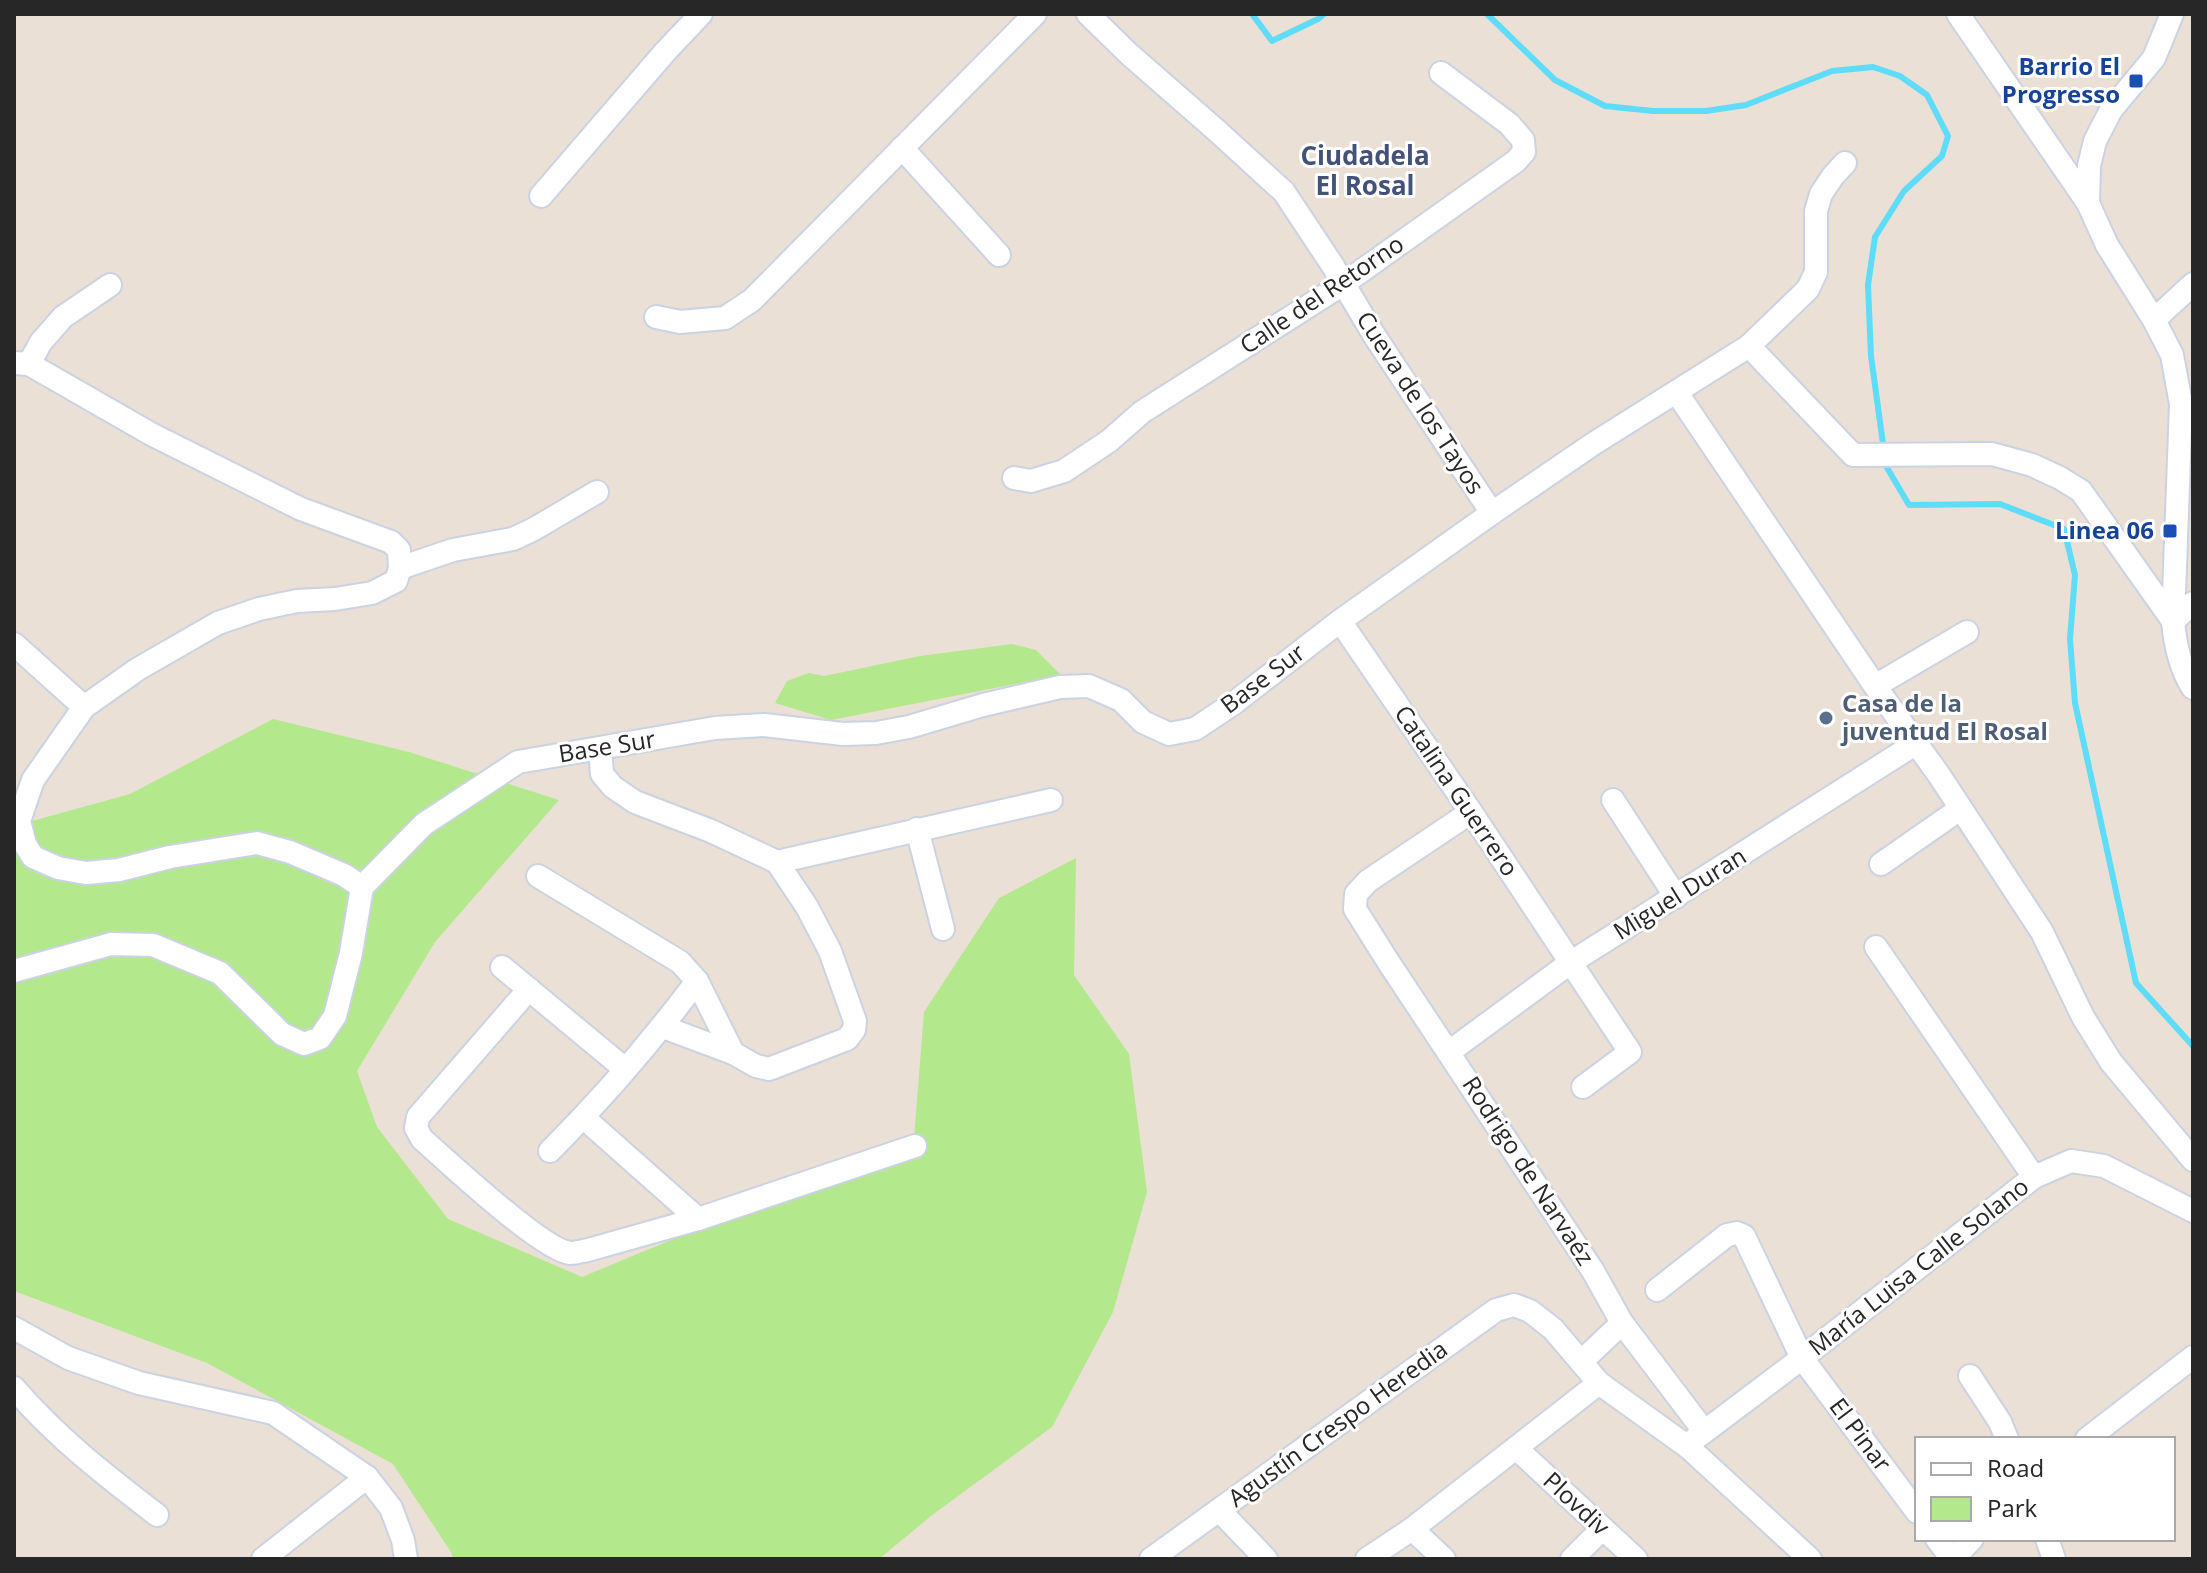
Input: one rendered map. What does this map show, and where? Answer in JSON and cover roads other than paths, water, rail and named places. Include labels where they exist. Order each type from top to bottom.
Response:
[{"type":"street","points":[[541,196],[701,14]]},
{"type":"street","points":[[656,317],[680,322],[725,318],[752,300],[1035,14]]},
{"type":"street","name":"Cueva de los Tayos","points":[[1088,14],[1284,192],[1492,513]]},
{"type":"street","points":[[1958,14],[2088,203],[2107,245],[2172,355],[2181,404],[2186,473],[2173,621],[2175,643],[2193,688]]},
{"type":"street","points":[[2088,203],[2089,166],[2095,141],[2111,110],[2154,58],[2172,14]]},
{"type":"street","name":"Calle del Retorno","points":[[1014,478],[1031,481],[1064,471],[1109,441],[1142,412],[1343,284],[1516,161],[1524,152],[1523,140],[1509,124],[1441,73]]},
{"type":"street","points":[[902,148],[999,255]]},
{"type":"street","points":[[1492,513],[1593,444],[1749,346],[1808,289],[1816,272],[1818,203],[1833,176],[1845,163]]},
{"type":"street","points":[[2154,320],[2193,284]]},
{"type":"street","points":[[14,971],[111,944],[153,945],[220,973],[282,1034],[304,1044],[320,1038],[335,1016],[351,953],[362,887],[344,875],[290,852],[257,843],[170,857],[119,870],[86,873],[58,868],[33,857],[25,844],[19,821],[33,780],[84,707],[138,669],[218,623],[259,609],[297,601],[372,593],[396,581],[400,568],[399,550],[391,542],[301,509],[151,434],[22,364],[63,317],[110,285]]},
{"type":"street","points":[[1749,346],[1853,455],[1992,454],[2032,465],[2081,491],[2173,621]]},
{"type":"street","points":[[1677,393],[1875,686],[1939,775],[2042,932],[2083,1017],[2111,1062],[2193,1160]]},
{"type":"street","points":[[400,568],[453,550],[513,539],[597,492]]},
{"type":"street","name":"Base Sur","points":[[362,887],[424,824],[518,762],[715,728],[764,725],[843,734],[876,733],[1060,687],[1089,686],[1121,700],[1143,722],[1169,734],[1195,729],[1492,513]]},
{"type":"street","points":[[2173,621],[2193,603]]},
{"type":"street","name":"Catalina Guerrero","points":[[1340,621],[1630,1052],[1583,1087]]},
{"type":"street","points":[[1875,686],[1967,632]]},
{"type":"street","points":[[14,644],[84,707]]},
{"type":"street","name":"Miguel Duran","points":[[1449,1052],[1570,963],[1915,744]]},
{"type":"street","points":[[600,749],[602,774],[613,787],[635,802],[711,831],[777,862],[807,907],[830,951],[855,1021],[854,1030],[847,1039],[769,1069],[663,1027]]},
{"type":"street","points":[[777,862],[1051,800]]},
{"type":"street","points":[[1613,800],[1676,897]]},
{"type":"street","points":[[1881,864],[1960,809]]},
{"type":"street","name":"Rodrigo de Narvaéz","points":[[1471,812],[1368,881],[1356,894],[1355,909],[1593,1271],[1622,1323],[1696,1439]]},
{"type":"street","points":[[917,829],[943,929]]},
{"type":"street","points":[[538,876],[680,962],[697,981],[733,1053]]},
{"type":"street","points":[[1876,947],[2034,1177]]},
{"type":"street","points":[[502,967],[625,1069]]},
{"type":"street","points":[[550,1151],[584,1118],[663,1027],[697,981]]},
{"type":"street","points":[[529,989],[418,1117],[416,1128],[422,1139],[495,1203],[552,1246],[570,1253],[588,1250],[698,1219],[915,1146]]},
{"type":"street","points":[[584,1118],[698,1219]]},
{"type":"street","name":"María Luisa Calle Solano","points":[[1696,1439],[2034,1177],[2071,1161],[2104,1166],[2193,1211]]},
{"type":"street","name":"El Pinar","points":[[1657,1290],[1727,1235],[1737,1233],[1744,1236],[1802,1358],[1915,1509]]},
{"type":"street","name":"Agustín Crespo Heredia","points":[[1151,1559],[1496,1310],[1514,1305],[1530,1311],[1553,1329],[1581,1362]]},
{"type":"street","points":[[1622,1323],[1581,1362],[1599,1383],[1696,1439],[1810,1559]]},
{"type":"street","points":[[16,1336],[139,1383],[273,1413],[367,1477],[391,1508],[403,1540],[406,1559]]},
{"type":"street","points":[[2090,1437],[2193,1357]]},
{"type":"street","points":[[1970,1376],[2006,1437]]},
{"type":"street","points":[[1367,1559],[1412,1529],[1599,1383]]},
{"type":"street","points":[[14,1388],[73,1449],[157,1515]]},
{"type":"street","name":"Plovdiv","points":[[1517,1449],[1636,1559]]},
{"type":"street","points":[[263,1559],[367,1477]]},
{"type":"street","points":[[1219,1510],[1266,1559]]},
{"type":"street","points":[[1412,1529],[1444,1559]]},
{"type":"street","points":[[1572,1559],[1602,1529]]},
{"type":"street","points":[[1939,1541],[1953,1559],[1970,1541]]},
{"type":"waterway","points":[[1252,14],[1272,41],[1324,14]]},
{"type":"waterway","points":[[1487,14],[1555,80],[1605,106],[1653,111],[1706,111],[1746,105],[1832,71],[1873,67],[1900,76],[1927,95],[1948,136],[1942,156],[1904,191],[1875,237],[1868,285],[1871,356],[1886,466],[1909,505],[2000,504],[2064,529],[2075,575],[2070,639],[2075,703],[2136,983],[2193,1046]]},
{"type":"place","name":"Barrio El Progresso","points":[[2136,81]]},
{"type":"place","name":"Linea 06","points":[[2170,531]]},
{"type":"place","name":"Casa de la juventud El Rosal","points":[[1826,718]]},
{"type":"district","name":"Ciudadela El Rosal","points":[[1365,171]]}]
